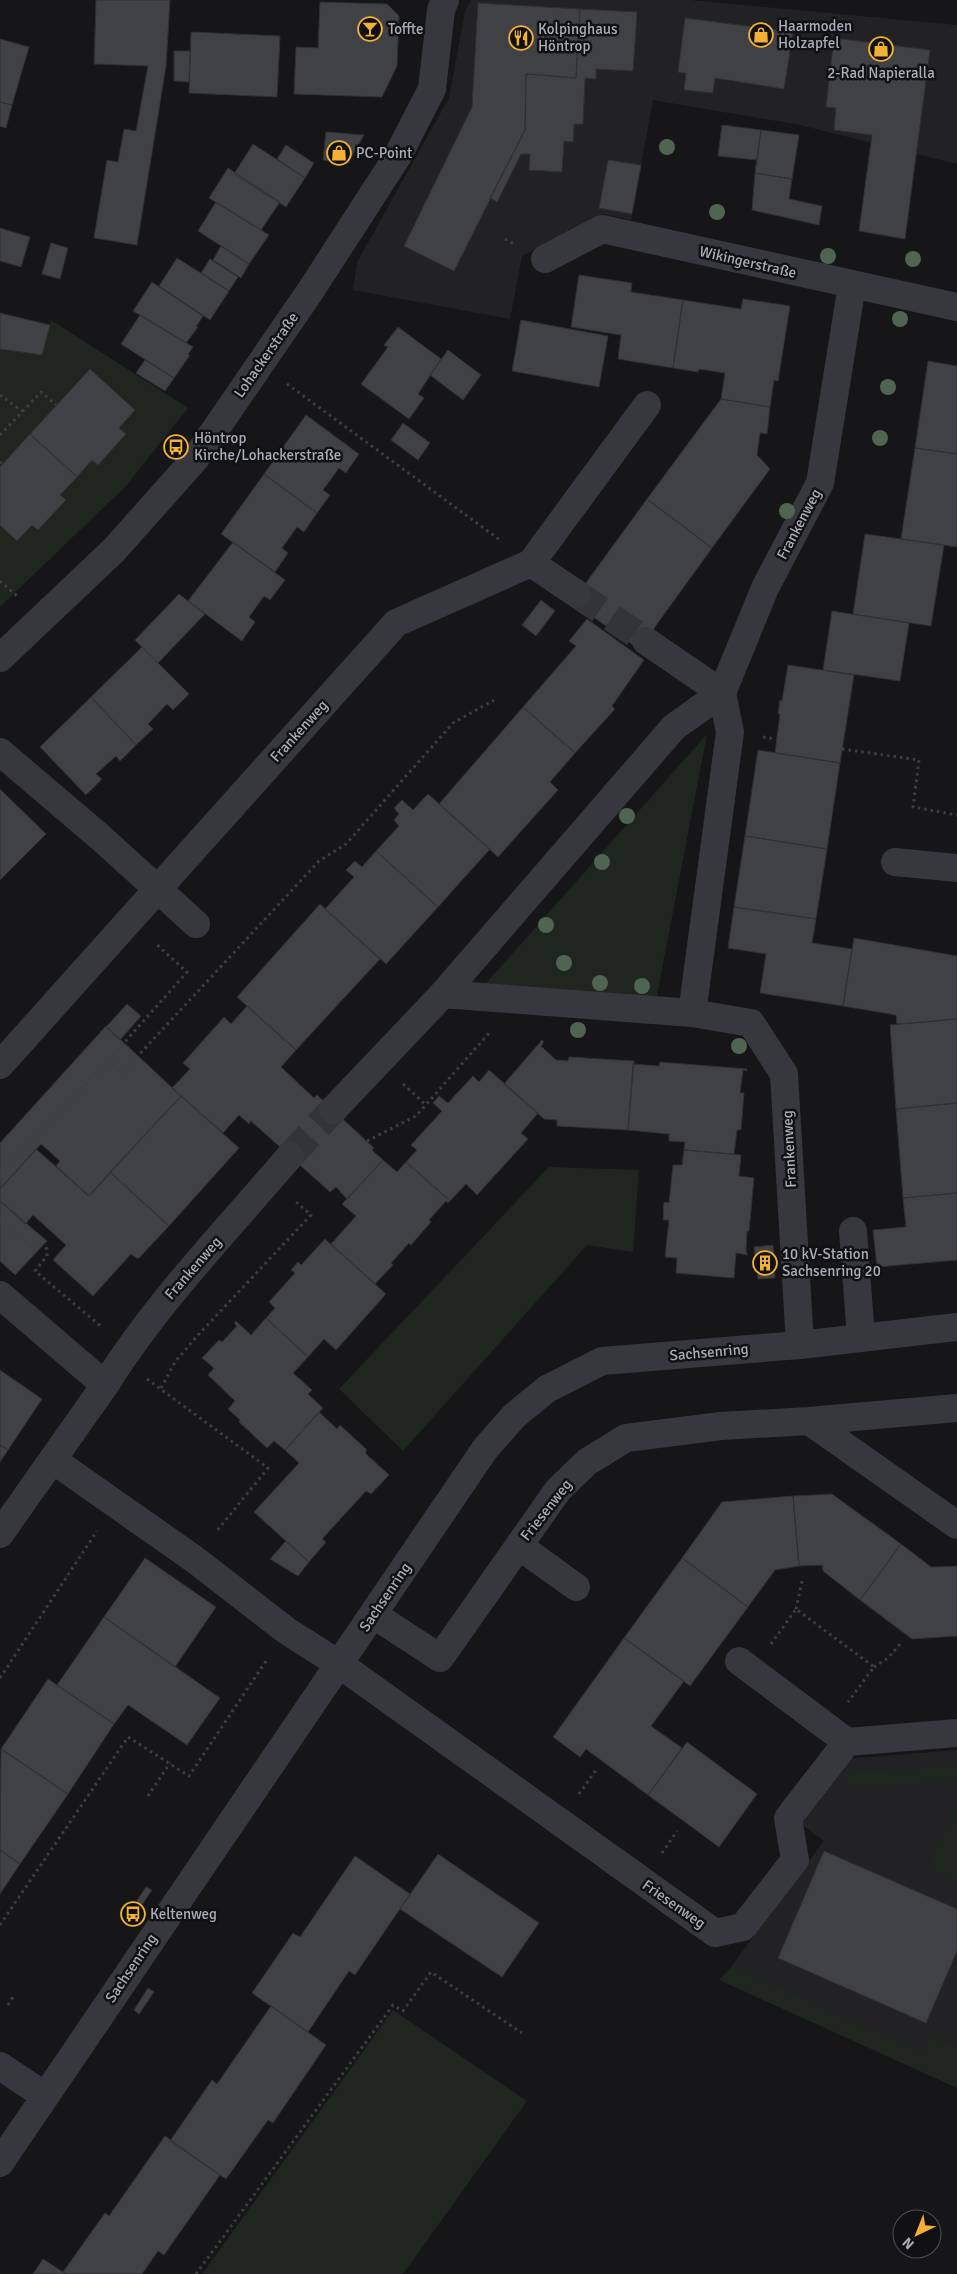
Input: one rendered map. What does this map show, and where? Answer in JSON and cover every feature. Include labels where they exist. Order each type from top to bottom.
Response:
[{"type":"street","name":"Lohackerstraße","points":[[0,658],[114,550],[195,459],[342,244],[397,157],[432,90],[441,10],[445,0]]},
{"type":"street","name":"Wikingerstraße","points":[[544,259],[602,229],[957,307]]},
{"type":"street","name":"Frankenweg","points":[[722,693],[765,588],[820,484],[852,285]]},
{"type":"street","points":[[577,594],[531,562],[646,405]]},
{"type":"street","name":"Frankenweg","points":[[0,1065],[156,888],[396,623],[531,562]]},
{"type":"street","points":[[646,641],[722,693],[730,732],[692,1013]]},
{"type":"street","points":[[333,1110],[443,994],[674,727],[722,693]]},
{"type":"street","points":[[0,752],[196,924]]},
{"type":"street","points":[[896,862],[957,868]]},
{"type":"street","name":"Frankenweg","points":[[443,994],[692,1013],[751,1024],[784,1074],[800,1345]]},
{"type":"street","name":"Frankenweg","points":[[0,1534],[105,1385],[124,1354],[165,1300],[290,1156]]},
{"type":"street","points":[[853,1231],[861,1338]]},
{"type":"street","points":[[0,1295],[105,1385]]},
{"type":"street","name":"Sachsenring","points":[[0,2163],[374,1615],[484,1449],[514,1416],[547,1389],[602,1361],[800,1345],[957,1327]]},
{"type":"street","name":"Friesenweg","points":[[374,1615],[440,1658],[558,1490],[587,1462],[626,1438],[721,1426],[808,1421],[957,1408]]},
{"type":"street","points":[[808,1421],[957,1525]]},
{"type":"street","name":"Friesenweg","points":[[53,1460],[194,1559],[287,1631],[339,1664],[715,1933],[743,1927],[795,1860],[788,1818],[838,1735]]},
{"type":"street","points":[[518,1546],[576,1587]]},
{"type":"street","points":[[745,1665],[838,1735],[957,1733]]},
{"type":"street","points":[[0,2066],[45,2096]]},
{"type":"path","points":[[260,365],[531,562]]},
{"type":"path","points":[[0,435],[41,392],[56,405]]},
{"type":"path","points":[[0,395],[22,411]]},
{"type":"path","points":[[109,1060],[122,1073],[320,861],[346,844],[453,723],[494,700]]},
{"type":"path","points":[[842,749],[919,760],[912,807],[957,815]]},
{"type":"path","points":[[0,1173],[109,1060],[187,972],[129,919]]},
{"type":"path","points":[[367,1141],[416,1116],[518,1000]]},
{"type":"path","points":[[161,1388],[175,1362],[198,1334],[311,1216],[271,1179]]},
{"type":"path","points":[[0,1219],[32,1247],[39,1243],[48,1249],[47,1256],[35,1271],[124,1354],[161,1388],[268,1468],[194,1559]]},
{"type":"path","points":[[0,1678],[115,1503]]},
{"type":"path","points":[[745,1665],[796,1609],[803,1577]]},
{"type":"path","points":[[796,1609],[874,1667]]},
{"type":"path","points":[[0,1925],[128,1737],[189,1776],[287,1631]]},
{"type":"path","points":[[838,1735],[874,1667],[888,1658],[901,1643]]},
{"type":"path","points":[[148,1796],[170,1763]]},
{"type":"path","points":[[196,2274],[393,2005],[403,2012],[431,1972],[522,2033]]},
{"type":"path","points":[[8,2005],[15,1994]]},
{"type":"shaded area","points":[[471,0],[690,0],[957,25],[957,164],[800,125],[653,100],[631,220],[603,214],[522,256],[510,319],[353,290],[357,262],[449,98],[465,11]]},
{"type":"shaded area","points":[[51,320],[188,408],[126,486],[0,607],[0,349],[42,355]]},
{"type":"shaded area","points":[[707,734],[655,1006],[472,999]]},
{"type":"shaded area","points":[[549,1167],[639,1170],[633,1252],[587,1245],[403,1451],[339,1389]]},
{"type":"shaded area","points":[[957,1750],[957,2082],[722,1979],[824,1841],[801,1824],[848,1759]]},
{"type":"shaded area","points":[[957,1765],[957,1783],[849,1786],[844,1773]]},
{"type":"shaded area","points":[[957,1809],[957,1881],[941,1877],[935,1872],[930,1856]]},
{"type":"shaded area","points":[[732,1966],[921,2051],[929,2035],[957,2048],[957,2088],[719,1980]]},
{"type":"shaded area","points":[[393,2010],[527,2101],[403,2274],[202,2274]]},
{"type":"building","points":[[96,0],[170,0],[166,66],[137,245],[94,238],[107,160],[118,162],[124,129],[136,131],[148,66],[94,64]]},
{"type":"building","points":[[320,2],[387,4],[399,16],[397,66],[382,97],[294,94],[296,47],[318,48]]},
{"type":"building","points":[[478,3],[580,9],[576,78],[526,74],[525,130],[454,271],[404,246],[472,107]]},
{"type":"building","points":[[580,9],[637,12],[633,71],[596,69],[596,79],[585,78],[583,124],[574,124],[573,142],[564,141],[562,172],[529,170],[530,154],[521,154],[497,202],[490,198],[525,130],[526,74],[576,78]]},
{"type":"building","points":[[685,18],[793,32],[784,89],[715,78],[713,93],[684,90],[686,73],[678,72]]},
{"type":"building","points":[[191,32],[280,36],[277,97],[189,93]]},
{"type":"building","points":[[834,38],[930,50],[905,239],[859,231],[872,135],[834,130],[836,108],[826,107]]},
{"type":"building","points":[[0,39],[29,47],[12,105],[0,102]]},
{"type":"building","points":[[174,51],[190,51],[189,82],[174,81]]},
{"type":"building","points":[[0,102],[12,105],[6,128],[0,126]]},
{"type":"building","points":[[722,125],[761,130],[757,160],[718,156]]},
{"type":"building","points":[[761,130],[799,135],[792,179],[755,173]]},
{"type":"building","name":"PC-Point","points":[[326,132],[364,135],[348,163],[323,160]]},
{"type":"building","points":[[253,144],[305,178],[286,207],[234,174]]},
{"type":"building","points":[[286,145],[314,163],[305,178],[277,159]]},
{"type":"building","points":[[608,160],[641,165],[632,214],[599,208]]},
{"type":"building","points":[[228,168],[280,202],[261,230],[209,198]]},
{"type":"building","points":[[755,173],[792,179],[789,199],[822,206],[819,225],[752,210]]},
{"type":"building","points":[[216,202],[269,235],[249,264],[198,231]]},
{"type":"building","points":[[0,228],[30,237],[21,267],[0,261]]},
{"type":"building","points":[[51,243],[68,248],[60,279],[42,274]]},
{"type":"building","points":[[221,246],[249,264],[241,278],[213,260]]},
{"type":"building","points":[[177,258],[229,291],[210,320],[159,286]]},
{"type":"building","points":[[210,259],[238,277],[229,291],[201,273]]},
{"type":"building","points":[[579,275],[632,283],[631,292],[683,300],[673,368],[618,359],[621,335],[571,327]]},
{"type":"building","points":[[152,282],[203,316],[196,327],[198,327],[186,343],[133,311]]},
{"type":"building","points":[[743,299],[790,306],[778,381],[774,380],[770,407],[721,399],[725,373],[699,369],[698,372],[673,368],[683,300],[741,309]]},
{"type":"building","points":[[0,313],[50,325],[42,355],[0,349]]},
{"type":"building","points":[[140,315],[193,347],[188,354],[190,355],[174,378],[121,344]]},
{"type":"building","points":[[521,320],[608,336],[599,387],[512,371]]},
{"type":"building","points":[[398,327],[441,359],[418,394],[424,398],[409,419],[361,384],[388,347],[384,345]]},
{"type":"building","points":[[448,350],[481,375],[463,400],[430,375]]},
{"type":"building","points":[[145,360],[174,378],[165,391],[136,373]]},
{"type":"building","points":[[928,361],[957,366],[957,454],[915,448]]},
{"type":"building","points":[[90,369],[135,410],[119,428],[126,434],[98,465],[92,460],[77,477],[30,434]]},
{"type":"building","points":[[721,399],[770,407],[767,434],[760,433],[757,455],[770,469],[712,548],[647,499]]},
{"type":"building","points":[[306,415],[359,454],[346,473],[339,468],[323,490],[330,495],[317,513],[264,474]]},
{"type":"building","points":[[403,423],[430,443],[418,460],[391,440]]},
{"type":"building","points":[[30,434],[77,477],[60,495],[66,500],[38,530],[32,525],[17,541],[0,525],[0,467]]},
{"type":"building","points":[[915,448],[957,454],[957,547],[901,539]]},
{"type":"building","points":[[264,474],[317,513],[304,532],[297,527],[282,548],[288,553],[275,572],[221,534]]},
{"type":"building","points":[[647,499],[712,548],[639,649],[572,602]]},
{"type":"building","points":[[865,534],[944,545],[931,626],[853,614]]},
{"type":"building","points":[[233,542],[285,580],[270,600],[264,596],[249,617],[255,622],[242,641],[188,601]]},
{"type":"building","points":[[179,594],[205,614],[158,663],[135,640]]},
{"type":"building","points":[[541,600],[555,611],[536,636],[522,625]]},
{"type":"building","points":[[832,611],[909,623],[900,681],[823,670]]},
{"type":"building","points":[[587,619],[644,660],[612,706],[615,709],[575,753],[523,707],[576,646],[569,641]]},
{"type":"building","points":[[142,647],[189,694],[173,710],[167,704],[148,724],[153,729],[136,745],[91,697]]},
{"type":"building","points":[[788,665],[854,675],[840,763],[775,753],[780,714],[778,713]]},
{"type":"building","points":[[91,697],[136,745],[120,761],[116,756],[96,774],[102,779],[86,795],[40,747]]},
{"type":"building","points":[[523,707],[575,753],[550,782],[558,790],[498,857],[439,804]]},
{"type":"building","points":[[758,750],[840,763],[827,849],[745,836]]},
{"type":"building","points":[[0,789],[46,834],[0,880]]},
{"type":"building","points":[[428,794],[490,849],[438,907],[376,851],[399,826],[394,820],[399,814],[394,808],[402,800],[413,810]]},
{"type":"building","points":[[745,836],[827,849],[816,919],[734,907]]},
{"type":"building","points":[[376,851],[438,907],[386,964],[325,909],[354,877],[346,870],[355,861],[362,867]]},
{"type":"building","points":[[320,904],[380,959],[296,1050],[237,997]]},
{"type":"building","points":[[734,907],[816,919],[812,943],[852,949],[843,1006],[760,993],[766,954],[728,948]]},
{"type":"building","points":[[854,938],[957,956],[957,1019],[897,1024],[896,1015],[843,1006]]},
{"type":"building","points":[[127,1004],[141,1016],[120,1040],[106,1027]]},
{"type":"building","points":[[247,1006],[296,1050],[281,1067],[314,1098],[317,1095],[374,1148],[372,1150],[383,1160],[347,1199],[336,1187],[330,1192],[251,1121],[249,1124],[239,1115],[223,1133],[172,1088],[190,1069],[183,1063],[224,1017],[231,1024]]},
{"type":"building","points":[[957,1019],[957,1103],[896,1109],[890,1025]]},
{"type":"building","points":[[106,1026],[181,1096],[89,1196],[56,1166],[60,1161],[41,1144],[0,1189],[0,1143]]},
{"type":"building","points":[[542,1040],[544,1042],[541,1046],[556,1060],[568,1061],[569,1057],[634,1061],[628,1130],[557,1126],[557,1120],[544,1119],[504,1084]]},
{"type":"building","points":[[660,1062],[747,1069],[747,1071],[743,1070],[740,1093],[744,1093],[741,1130],[737,1130],[734,1154],[684,1150],[685,1142],[669,1141],[669,1134],[628,1130],[633,1064],[659,1066]]},
{"type":"building","points":[[489,1070],[538,1113],[521,1133],[528,1139],[477,1195],[466,1184],[450,1201],[406,1162],[417,1150],[411,1145],[442,1111],[433,1103],[439,1096],[448,1103],[473,1076],[479,1082]]},
{"type":"building","points":[[181,1096],[239,1148],[169,1226],[110,1172]]},
{"type":"building","points":[[957,1103],[957,1193],[903,1198],[896,1109]]},
{"type":"building","points":[[36,1149],[89,1196],[110,1172],[169,1226],[138,1259],[131,1254],[93,1296],[53,1260],[66,1245],[33,1215],[25,1224],[0,1201],[0,1189]]},
{"type":"building","points":[[684,1150],[741,1155],[739,1176],[754,1178],[749,1231],[747,1231],[746,1252],[748,1255],[736,1253],[734,1278],[676,1273],[677,1258],[665,1257],[669,1220],[663,1220],[664,1202],[669,1203],[673,1165],[682,1165]]},
{"type":"building","points":[[383,1160],[397,1172],[406,1162],[450,1201],[448,1203],[446,1201],[429,1220],[431,1222],[411,1245],[409,1243],[391,1263],[393,1265],[375,1284],[331,1244],[356,1216],[342,1204]]},
{"type":"building","points":[[957,1193],[957,1260],[877,1267],[873,1230],[906,1227],[903,1198]]},
{"type":"building","points":[[0,1201],[47,1241],[15,1275],[0,1261]]},
{"type":"building","points":[[325,1239],[386,1294],[336,1350],[324,1339],[308,1357],[266,1318],[275,1308],[269,1302],[295,1273],[291,1270],[298,1262],[301,1265]]},
{"type":"building","name":"10 kV-Station Sachsenring 20","points":[[773,1245],[775,1278],[758,1279],[754,1247]]},
{"type":"building","points":[[266,1318],[308,1357],[293,1373],[312,1390],[308,1394],[323,1408],[285,1450],[274,1441],[267,1448],[239,1422],[240,1420],[228,1409],[235,1401],[208,1375],[214,1368],[202,1358],[219,1340],[222,1342],[237,1326],[234,1323],[236,1321],[251,1335]]},
{"type":"building","points":[[0,1370],[42,1399],[8,1450],[0,1445]]},
{"type":"building","points":[[319,1412],[337,1429],[340,1425],[367,1450],[365,1453],[389,1475],[371,1494],[366,1491],[322,1539],[326,1542],[309,1562],[254,1512],[299,1463],[285,1450]]},
{"type":"building","points":[[0,1445],[8,1450],[0,1462]]},
{"type":"building","points":[[832,1494],[901,1544],[860,1600],[823,1571],[822,1565],[799,1566],[793,1496]]},
{"type":"building","points":[[793,1496],[799,1566],[775,1570],[748,1607],[682,1558],[722,1502]]},
{"type":"building","points":[[286,1541],[309,1562],[298,1576],[270,1559]]},
{"type":"building","points":[[901,1544],[931,1567],[957,1566],[957,1636],[912,1639],[860,1600]]},
{"type":"building","points":[[145,1558],[216,1607],[175,1667],[104,1617]]},
{"type":"building","points":[[682,1558],[748,1607],[690,1686],[624,1638]]},
{"type":"building","points":[[104,1617],[220,1698],[187,1745],[128,1705],[114,1724],[57,1685]]},
{"type":"building","points":[[624,1638],[684,1681],[651,1726],[682,1748],[648,1795],[586,1749],[580,1757],[553,1737]]},
{"type":"building","points":[[48,1679],[114,1724],[68,1794],[1,1749]]},
{"type":"building","points":[[687,1742],[757,1794],[719,1847],[648,1795]]},
{"type":"building","points":[[1,1749],[68,1794],[20,1864],[0,1850]]},
{"type":"building","points":[[0,1850],[20,1864],[0,1894]]},
{"type":"building","points":[[824,1851],[957,1909],[957,1951],[926,2023],[778,1958]]},
{"type":"building","points":[[438,1854],[539,1923],[502,1977],[400,1909]]},
{"type":"building","points":[[355,1856],[410,1894],[355,1975],[349,1971],[308,2032],[252,1993],[293,1933],[300,1937]]},
{"type":"building","points":[[146,1887],[152,1890],[137,1912],[132,1908]]},
{"type":"building","points":[[148,1988],[154,1992],[139,2014],[134,2010]]},
{"type":"building","points":[[271,2006],[326,2045],[273,2123],[268,2120],[226,2179],[170,2141],[212,2080],[217,2084]]},
{"type":"building","points":[[165,2136],[220,2175],[164,2255],[158,2251],[142,2274],[66,2274],[63,2272],[105,2213],[109,2216]]},
{"type":"building","points":[[43,2259],[63,2272],[66,2274],[33,2274]]},
{"type":"tunnel","points":[[577,594],[646,641]]},
{"type":"tunnel","points":[[290,1156],[333,1110]]},
{"type":"place","name":"Toffte","points":[[370,29]]},
{"type":"place","name":"Haarmoden Holzapfel","points":[[761,35]]},
{"type":"place","name":"Kolpinghaus Höntrop","points":[[521,38]]},
{"type":"place","name":"2-Rad Napieralla","points":[[881,49]]},
{"type":"place","name":"PC-Point","points":[[339,153]]},
{"type":"place","name":"Höntrop Kirche/Lohackerstraße","points":[[176,447]]},
{"type":"place","name":"10 kV-Station Sachsenring 20","points":[[765,1263]]},
{"type":"place","name":"Keltenweg","points":[[133,1914]]}]
